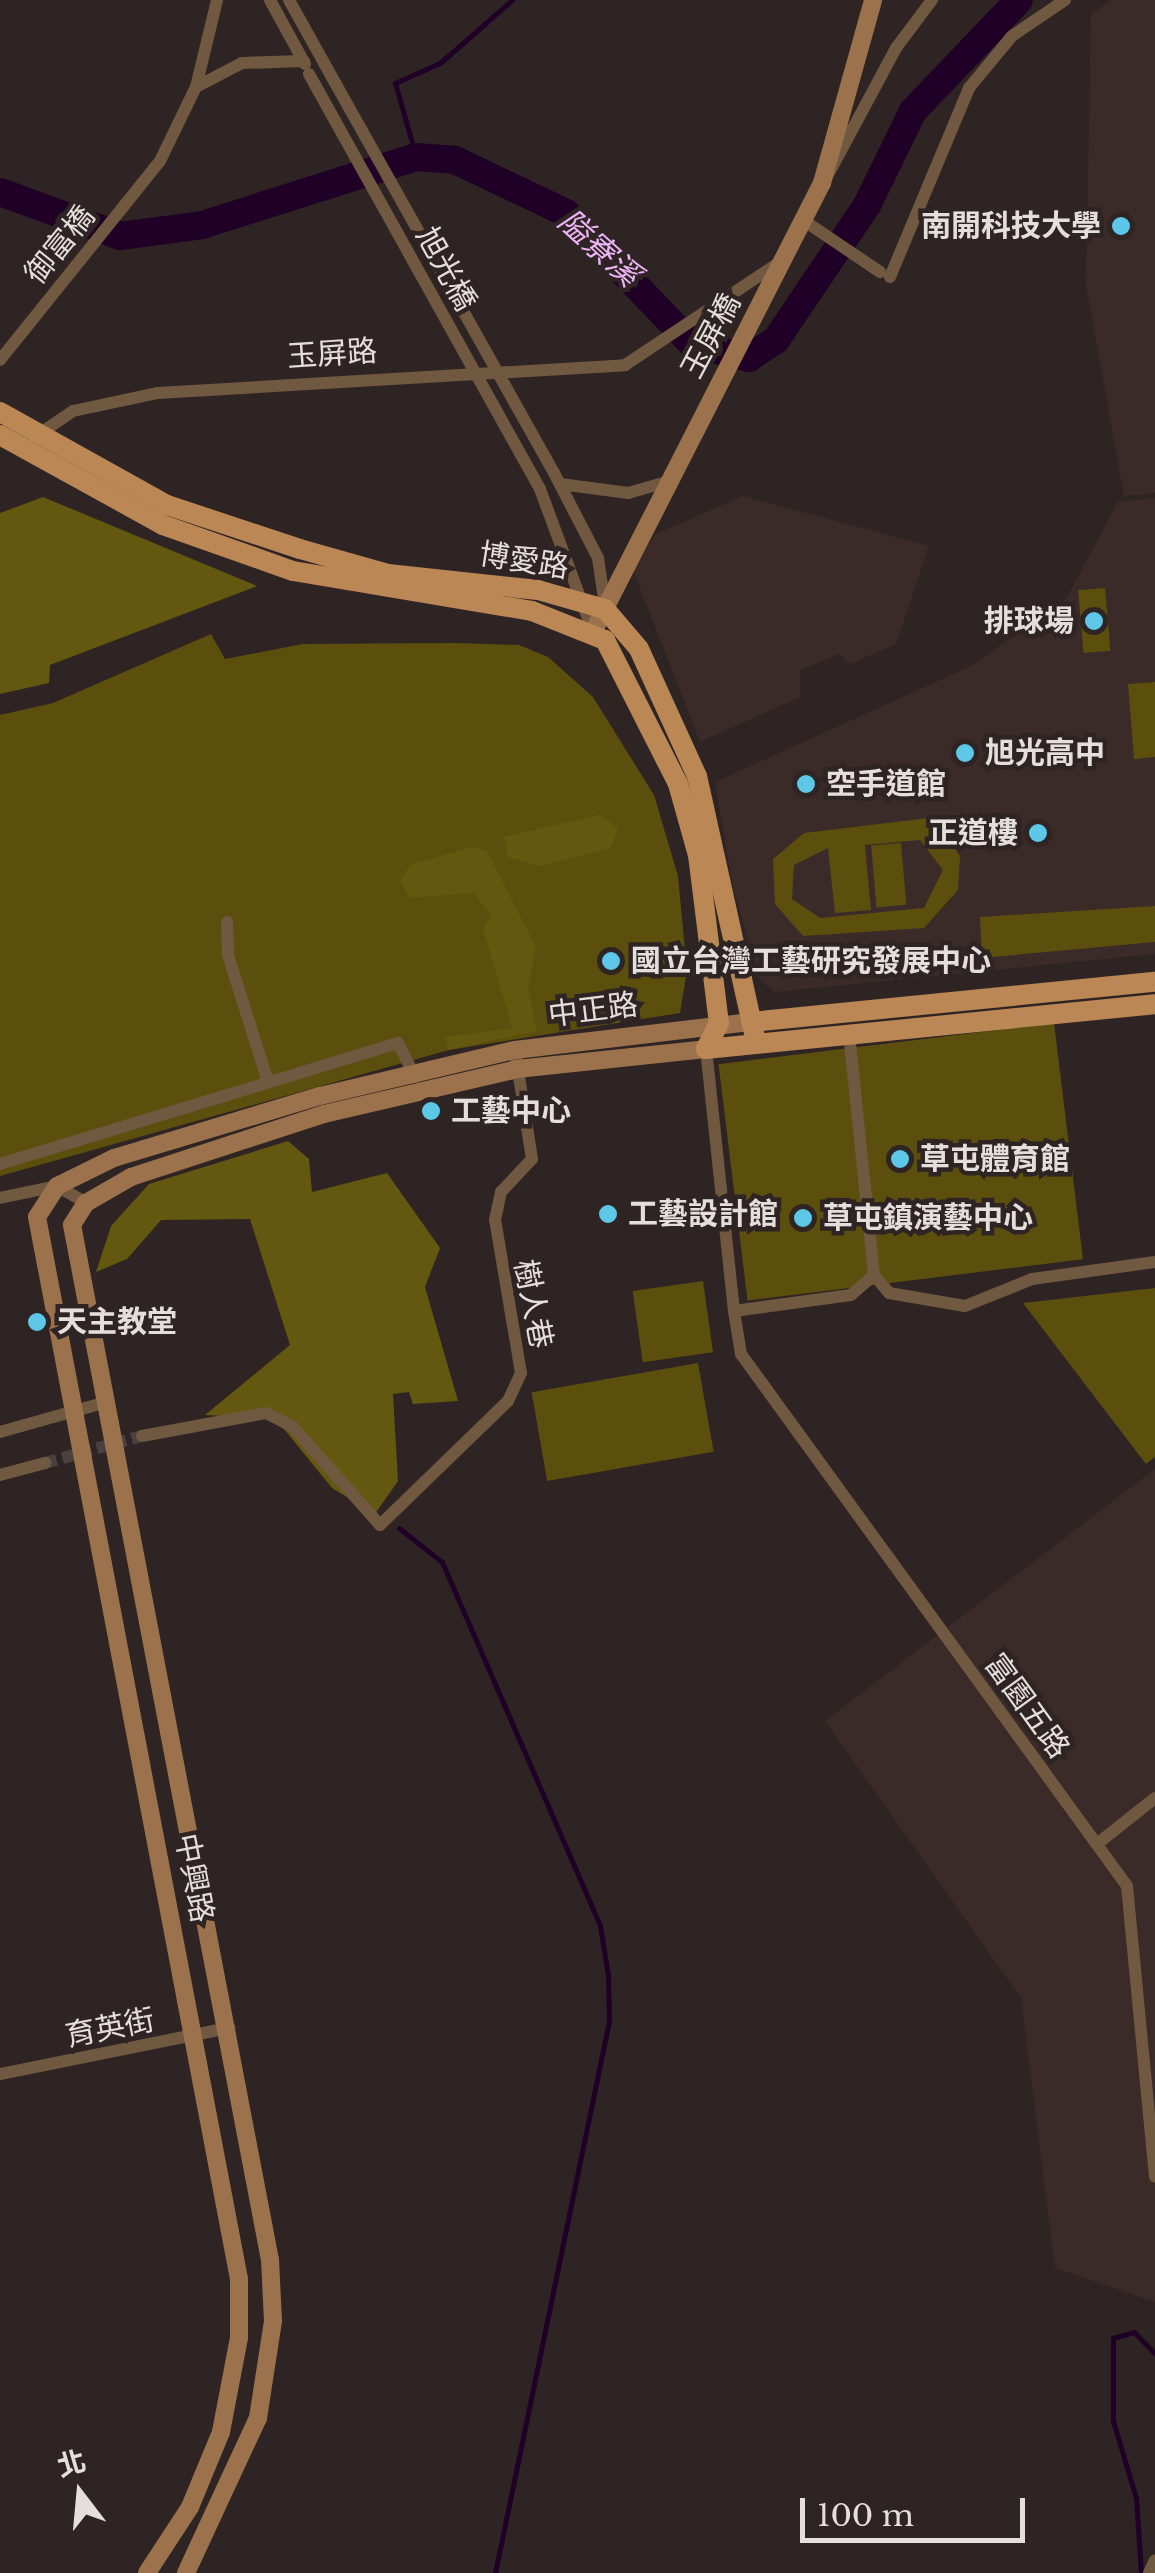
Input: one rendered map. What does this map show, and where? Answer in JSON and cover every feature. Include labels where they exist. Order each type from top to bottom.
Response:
[{"type":"main road","name":"博愛路","points":[[0,412],[167,505],[300,550],[388,574],[595,605]]},
{"type":"main road","name":"博愛路","points":[[8,440],[163,524],[293,571],[532,611],[593,632]]},
{"type":"main road","points":[[595,605],[639,649],[697,776],[756,1043]]},
{"type":"main road","points":[[593,632],[619,658],[684,801],[719,1024],[706,1049]]},
{"type":"main road","name":"中正路","points":[[752,1022],[1155,982]]},
{"type":"main road","name":"中正路","points":[[706,1049],[1155,1004]]},
{"type":"street","points":[[196,87],[217,0]]},
{"type":"street","name":"旭光橋","points":[[270,0],[540,488],[595,605]]},
{"type":"street","name":"旭光橋","points":[[290,0],[598,558],[595,605]]},
{"type":"street","points":[[822,183],[872,0]]},
{"type":"street","points":[[776,270],[896,48],[932,0]]},
{"type":"street","points":[[802,220],[885,274],[970,88],[1012,36],[1065,0]]},
{"type":"street","points":[[196,87],[242,63],[306,68]]},
{"type":"street","name":"御富橋","points":[[0,360],[160,161],[196,87]]},
{"type":"street","name":"玉屏路","points":[[8,440],[38,436],[72,411],[158,393],[625,364],[660,346],[728,297],[776,270]]},
{"type":"street","name":"玉屏橋","points":[[666,482],[776,270]]},
{"type":"street","points":[[557,478],[628,493],[666,482]]},
{"type":"street","points":[[593,632],[595,605],[666,482]]},
{"type":"street","points":[[226,922],[228,955],[268,1082]]},
{"type":"street","name":"中正路","points":[[57,1186],[114,1158],[415,1081],[516,1059],[719,1024],[752,1022]]},
{"type":"street","points":[[849,1035],[874,1275],[889,1294],[965,1306],[1032,1279],[1155,1262]]},
{"type":"street","points":[[0,1164],[398,1043],[415,1081]]},
{"type":"street","name":"中正路","points":[[516,1059],[706,1049]]},
{"type":"street","name":"富園五路","points":[[706,1049],[741,1354],[1127,1886],[1150,2081],[1155,2177]]},
{"type":"street","name":"樹人巷","points":[[142,1436],[266,1413],[293,1427],[380,1525],[508,1401],[521,1373],[495,1220],[501,1192],[532,1159],[516,1059]]},
{"type":"street","name":"中正路","points":[[86,1203],[192,1155],[415,1081]]},
{"type":"street","points":[[0,1198],[57,1186],[86,1203]]},
{"type":"street","name":"中興路","points":[[57,1186],[37,1217],[38,1242],[234,2224],[239,2338],[210,2460],[147,2573]]},
{"type":"street","name":"中興路","points":[[86,1203],[72,1225],[74,1265],[262,2187],[273,2321],[258,2418],[186,2573]]},
{"type":"street","points":[[734,1310],[851,1295],[874,1275]]},
{"type":"street","points":[[0,1432],[103,1404]]},
{"type":"street","points":[[0,1474],[44,1463]]},
{"type":"street","points":[[1097,1844],[1155,1798]]},
{"type":"street","name":"育英街","points":[[0,2074],[196,2038],[229,2028]]},
{"type":"street","points":[[1149,2573],[1155,2560]]},
{"type":"shaded area","name":"南開科技大學","points":[[1112,0],[1155,0],[1155,493],[1124,496],[1086,285],[1091,14]]},
{"type":"shaded area","points":[[743,496],[929,546],[896,644],[850,664],[839,654],[800,670],[800,697],[700,742],[633,570],[656,534]]},
{"type":"shaded area","points":[[43,497],[257,586],[50,665],[49,683],[0,694],[0,513]]},
{"type":"shaded area","name":"旭光高中","points":[[1155,498],[1155,954],[774,992],[759,979],[733,887],[715,782],[971,666],[1066,599],[1118,502]]},
{"type":"shaded area","name":"排球場","points":[[1105,588],[1110,651],[1084,653],[1078,590]]},
{"type":"shaded area","points":[[211,634],[225,659],[303,644],[456,643],[519,645],[548,657],[593,697],[654,795],[678,876],[687,971],[680,1013],[449,1050],[0,1176],[0,715],[53,703]]},
{"type":"shaded area","points":[[1155,682],[1155,757],[1134,759],[1128,684]]},
{"type":"shaded area","points":[[962,814],[964,833],[945,835],[960,856],[958,890],[924,928],[803,936],[775,904],[773,859],[804,833]],"holes":[[[920,840],[943,870],[924,908],[820,918],[792,899],[794,865],[828,848],[835,913],[871,910],[865,845]]]},
{"type":"shaded area","points":[[599,815],[618,828],[611,848],[540,866],[508,857],[504,837]]},
{"type":"shaded area","points":[[901,843],[906,905],[877,907],[871,846]]},
{"type":"shaded area","points":[[472,847],[487,851],[536,947],[528,988],[537,1031],[448,1050],[445,1037],[512,1028],[483,928],[491,916],[474,893],[410,898],[400,881],[410,865]]},
{"type":"shaded area","points":[[1155,906],[1155,942],[982,958],[980,917]]},
{"type":"shaded area","name":"草屯體育館","points":[[1054,1023],[1083,1259],[748,1300],[719,1064]]},
{"type":"shaded area","points":[[288,1141],[309,1159],[312,1192],[387,1173],[440,1248],[425,1287],[458,1401],[413,1404],[409,1392],[393,1394],[398,1481],[375,1514],[332,1488],[275,1418],[205,1415],[290,1345],[250,1219],[161,1220],[127,1259],[96,1272],[111,1226],[149,1184]]},
{"type":"shaded area","points":[[703,1281],[713,1352],[643,1362],[633,1291]]},
{"type":"shaded area","points":[[1155,1288],[1155,1457],[1146,1464],[1023,1303]]},
{"type":"shaded area","points":[[698,1363],[714,1452],[547,1481],[532,1392]]},
{"type":"shaded area","points":[[1155,1469],[1155,2302],[1055,2268],[1021,1998],[825,1721]]},
{"type":"waterway","points":[[416,157],[395,83],[440,63],[512,0]]},
{"type":"waterway","name":"隘寮溪","points":[[0,192],[120,236],[202,225],[416,157],[455,160],[566,213],[692,344],[749,358],[776,340],[867,205],[913,111],[1019,0]]},
{"type":"waterway","points":[[399,1528],[442,1562],[600,1926],[608,1975],[609,2021],[495,2573]]},
{"type":"waterway","points":[[1141,2573],[1136,2498],[1113,2421],[1113,2338],[1134,2332],[1155,2354]]},
{"type":"tunnel","points":[[45,1463],[142,1436]]},
{"type":"place","name":"南開科技大學","points":[[1121,226]]},
{"type":"place","name":"排球場","points":[[1094,621]]},
{"type":"place","name":"旭光高中","points":[[965,753]]},
{"type":"place","name":"空手道館","points":[[806,784]]},
{"type":"place","name":"正道樓","points":[[1038,833]]},
{"type":"place","name":"國立台灣工藝研究發展中心","points":[[611,961]]},
{"type":"place","name":"工藝中心","points":[[431,1111]]},
{"type":"place","name":"草屯體育館","points":[[900,1159]]},
{"type":"place","name":"工藝設計館","points":[[608,1214]]},
{"type":"place","name":"草屯鎮演藝中心","points":[[803,1218]]},
{"type":"place","name":"天主教堂","points":[[37,1322]]}]
